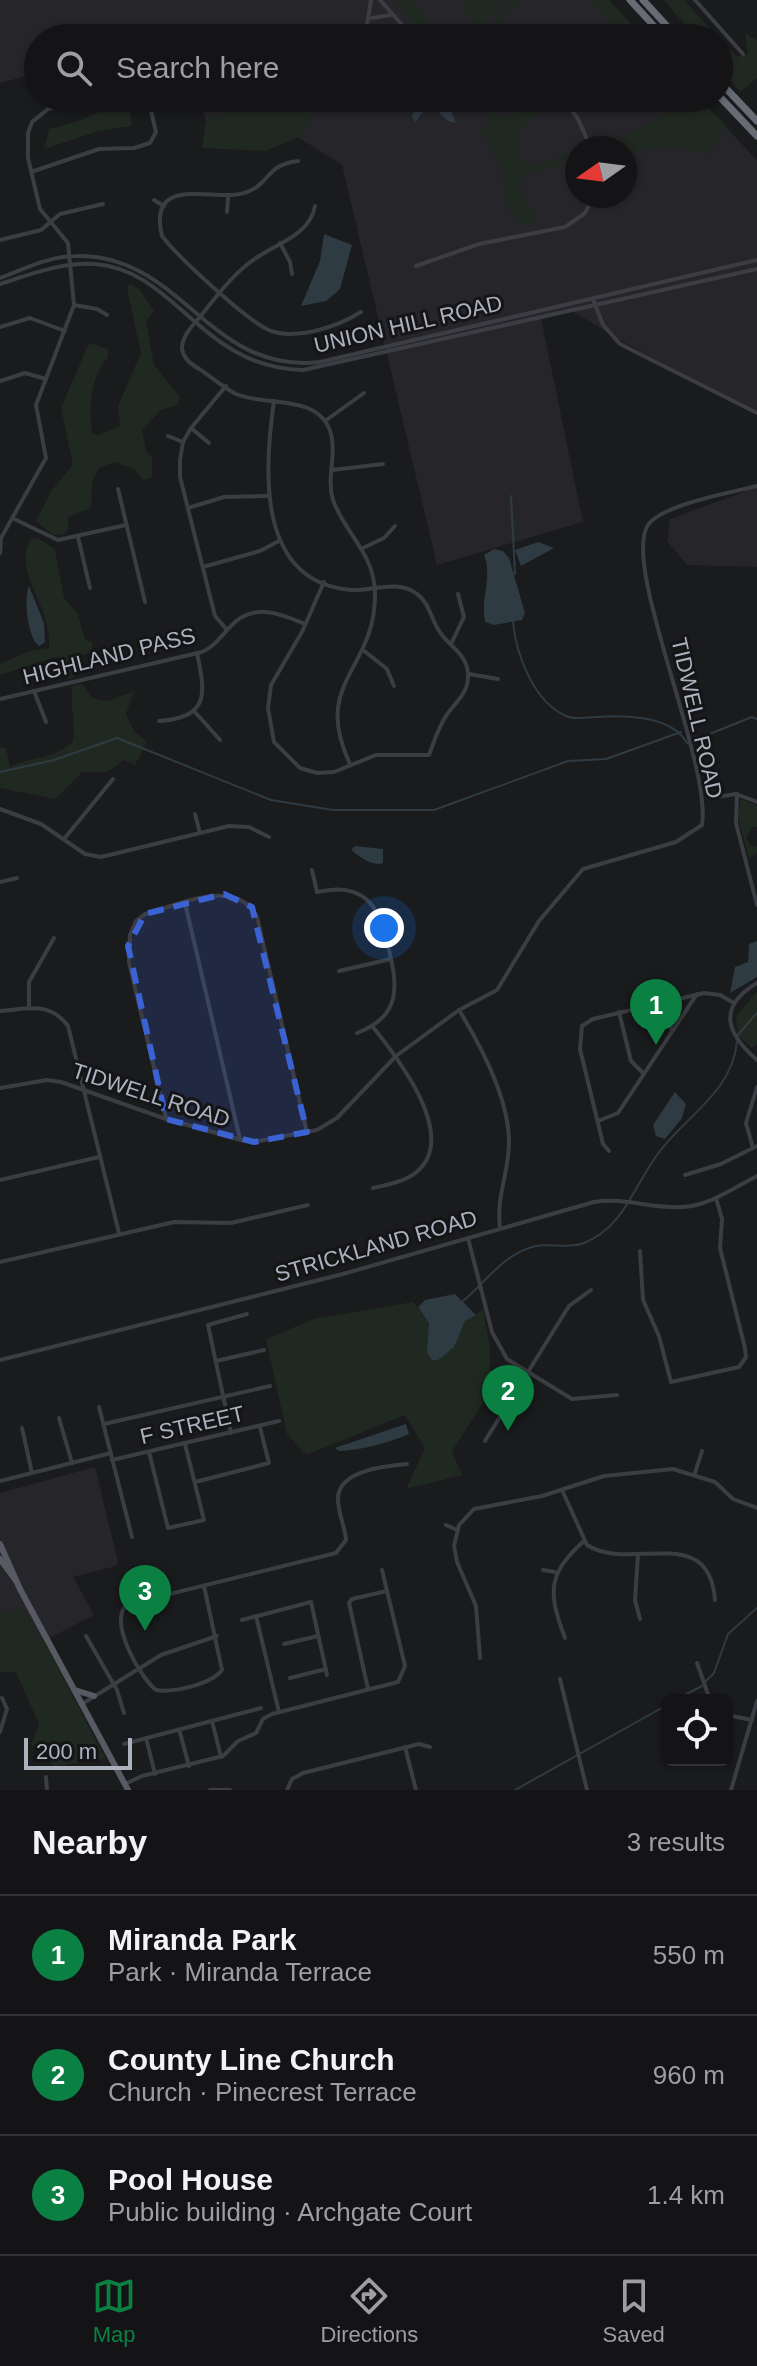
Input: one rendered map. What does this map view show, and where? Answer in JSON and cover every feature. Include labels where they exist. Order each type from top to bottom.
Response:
[{"type":"highway","points":[[630,0],[652,24]]},
{"type":"highway","points":[[643,0],[665,24]]},
{"type":"highway","points":[[733,96],[757,121]]},
{"type":"highway","points":[[733,111],[757,136]]},
{"type":"main road","points":[[0,1544],[17,1582],[127,1787]]},
{"type":"main road","points":[[0,1559],[17,1582]]},
{"type":"main road","points":[[74,1689],[94,1696]]},
{"type":"street","points":[[369,24],[371,0]]},
{"type":"street","points":[[380,0],[401,24]]},
{"type":"street","points":[[695,0],[716,24]]},
{"type":"street","points":[[371,18],[381,14],[392,15]]},
{"type":"street","points":[[733,43],[743,54]]},
{"type":"street","points":[[0,553],[1,538],[46,458],[36,405],[74,305],[67,239],[40,209],[31,172],[27,145],[32,122],[45,112]]},
{"type":"street","points":[[31,172],[99,149],[134,148],[150,143],[156,132],[151,112]]},
{"type":"street","points":[[573,112],[586,136]]},
{"type":"street","points":[[298,161],[281,163],[257,187],[228,197],[186,192],[164,206],[160,227],[162,236],[220,292],[261,326],[290,334],[344,323],[361,312]]},
{"type":"street","points":[[227,212],[228,197]]},
{"type":"street","points":[[154,200],[164,206]]},
{"type":"street","points":[[0,240],[41,230],[60,214],[103,204]]},
{"type":"street","points":[[315,206],[313,219],[306,227],[250,262],[220,292],[185,337],[185,358],[236,394],[309,407],[325,421],[333,437],[333,499],[363,548],[375,589],[374,619],[363,650],[336,704],[339,739],[350,764]]},
{"type":"street","points":[[416,266],[479,244],[565,227],[588,208]]},
{"type":"street","points":[[280,243],[290,262],[292,274]]},
{"type":"street","name":"UNION HILL ROAD","points":[[0,278],[70,256],[111,259],[136,267],[247,352],[295,364],[320,362],[757,260]]},
{"type":"street","name":"UNION HILL ROAD","points":[[0,284],[71,265],[105,265],[138,277],[244,359],[265,366],[303,370],[757,269]]},
{"type":"street","points":[[593,299],[607,332],[620,344],[757,413]]},
{"type":"street","points":[[74,305],[97,309],[107,315]]},
{"type":"street","points":[[0,327],[30,318],[65,331]]},
{"type":"street","points":[[0,381],[25,373],[46,379]]},
{"type":"street","points":[[226,386],[183,442],[180,477],[215,616],[227,630]]},
{"type":"street","points":[[325,421],[364,393]]},
{"type":"street","points":[[274,401],[267,445],[269,496],[279,541],[299,564],[324,582],[353,590],[395,586],[420,595],[429,606],[435,626],[465,660],[468,674],[461,698],[447,713],[429,755],[376,755],[334,772],[300,768],[274,742],[268,708],[271,685],[324,582]]},
{"type":"street","points":[[191,428],[209,443]]},
{"type":"street","points":[[168,436],[183,442]]},
{"type":"street","points":[[332,470],[383,464]]},
{"type":"street","name":"TIDWELL ROAD","points":[[0,1088],[47,1080],[83,1087],[166,1119],[254,1142],[307,1132],[337,1118],[396,1056],[459,1010],[497,990],[539,921],[583,869],[676,842],[702,825],[697,781],[648,582],[644,539],[646,527],[661,514],[757,486]]},
{"type":"street","points":[[118,489],[145,602]]},
{"type":"street","points":[[188,508],[224,497],[269,496]]},
{"type":"street","points":[[12,518],[58,540],[126,525]]},
{"type":"street","points":[[363,548],[384,538],[395,526]]},
{"type":"street","points":[[78,537],[90,588]]},
{"type":"street","points":[[203,567],[260,551],[279,541]]},
{"type":"street","points":[[451,644],[464,617],[458,594]]},
{"type":"street","name":"HIGHLAND PASS","points":[[0,699],[197,653],[214,646],[227,630],[247,614],[264,611],[305,624]]},
{"type":"street","points":[[363,650],[387,669],[394,686]]},
{"type":"street","points":[[159,721],[179,720],[194,712],[202,698],[204,685],[197,653]]},
{"type":"street","points":[[468,674],[498,679]]},
{"type":"street","points":[[34,691],[46,722]]},
{"type":"street","points":[[194,712],[220,740]]},
{"type":"street","points":[[64,840],[113,779]]},
{"type":"street","points":[[737,794],[736,823],[757,905]]},
{"type":"street","points":[[711,798],[737,794],[757,802]]},
{"type":"street","points":[[0,809],[41,824],[85,854],[101,857],[229,826],[249,827],[269,837]]},
{"type":"street","points":[[195,814],[200,833]]},
{"type":"street","points":[[312,870],[317,892],[334,888],[356,891],[377,910],[391,959],[397,986],[391,1007],[373,1027],[357,1033]]},
{"type":"street","points":[[0,882],[17,878]]},
{"type":"street","points":[[166,1119],[128,946],[131,930],[140,917],[224,894],[240,898],[252,907],[307,1132]]},
{"type":"street","points":[[185,903],[241,1140]]},
{"type":"street","points":[[29,1008],[29,982],[54,938]]},
{"type":"street","points":[[339,971],[391,959]]},
{"type":"street","points":[[757,983],[734,1003],[730,1017],[733,1035],[757,1060]]},
{"type":"street","points":[[609,1151],[603,1144],[579,1032],[591,1019],[697,994],[720,995],[734,1003]]},
{"type":"street","points":[[598,1121],[617,1114],[697,994]]},
{"type":"street","points":[[662,1002],[672,1031]]},
{"type":"street","points":[[0,1011],[45,1007],[59,1014],[68,1026],[120,1234]]},
{"type":"street","points":[[459,1010],[493,1080],[504,1113],[509,1141],[498,1201],[500,1227]]},
{"type":"street","points":[[619,1012],[631,1061],[644,1074]]},
{"type":"street","points":[[373,1027],[411,1075],[427,1114],[427,1152],[422,1166],[413,1175],[373,1188]]},
{"type":"street","points":[[685,1175],[712,1168],[755,1147],[746,1123],[757,1087]]},
{"type":"street","points":[[0,1180],[99,1157]]},
{"type":"street","name":"STRICKLAND ROAD","points":[[0,1360],[343,1274],[500,1227],[602,1201],[680,1207],[716,1198],[757,1176]]},
{"type":"street","points":[[640,1251],[643,1300],[659,1336],[671,1382],[739,1367],[746,1351],[720,1248],[722,1219],[716,1198]]},
{"type":"street","points":[[0,1262],[187,1220],[231,1223],[308,1205]]},
{"type":"street","points":[[468,1238],[499,1348],[507,1359],[572,1399],[617,1395]]},
{"type":"street","points":[[485,1441],[569,1306],[591,1290]]},
{"type":"street","points":[[231,1433],[208,1325],[247,1314]]},
{"type":"street","points":[[216,1361],[264,1350]]},
{"type":"street","name":"F STREET","points":[[104,1424],[270,1386]]},
{"type":"street","points":[[99,1407],[132,1537]]},
{"type":"street","points":[[59,1418],[72,1463]]},
{"type":"street","name":"F STREET","points":[[0,1481],[72,1463],[149,1452],[279,1421]]},
{"type":"street","points":[[195,1482],[269,1463],[260,1427]]},
{"type":"street","points":[[22,1428],[32,1473]]},
{"type":"street","points":[[149,1452],[168,1528],[204,1520],[185,1444]]},
{"type":"street","points":[[695,1473],[702,1451]]},
{"type":"street","points":[[204,1586],[222,1670],[210,1680],[159,1691],[141,1670],[121,1625],[123,1610],[133,1603],[339,1551],[346,1540],[338,1500],[343,1484],[355,1475],[407,1464]]},
{"type":"street","points":[[480,1658],[476,1606],[454,1552],[457,1530],[465,1516],[478,1507],[562,1490],[604,1476],[673,1469],[695,1473],[715,1482],[733,1499],[757,1508]]},
{"type":"street","points":[[562,1490],[584,1541],[604,1554],[679,1555],[696,1561],[709,1573],[715,1600]]},
{"type":"street","points":[[446,1525],[457,1530]]},
{"type":"street","points":[[565,1638],[556,1609],[555,1572],[584,1541]]},
{"type":"street","points":[[638,1554],[635,1600],[640,1619]]},
{"type":"street","points":[[127,1787],[155,1774],[221,1757],[238,1741],[256,1733],[264,1718],[279,1712],[396,1683],[404,1670],[382,1570]]},
{"type":"street","points":[[543,1570],[555,1572]]},
{"type":"street","points":[[368,1689],[349,1603],[352,1599],[387,1591]]},
{"type":"street","points":[[242,1620],[311,1602],[327,1672],[290,1678]]},
{"type":"street","points":[[256,1616],[279,1712]]},
{"type":"street","points":[[86,1636],[114,1685],[124,1713]]},
{"type":"street","points":[[82,1704],[161,1655],[217,1636]]},
{"type":"street","points":[[284,1644],[318,1636]]},
{"type":"street","points":[[697,1663],[708,1694]]},
{"type":"street","points":[[560,1679],[587,1790]]},
{"type":"street","points":[[0,1732],[7,1709],[2,1698]]},
{"type":"street","points":[[731,1790],[757,1701]]},
{"type":"street","points":[[124,1744],[261,1708]]},
{"type":"street","points":[[733,1716],[752,1720]]},
{"type":"street","points":[[212,1721],[221,1757]]},
{"type":"street","points":[[179,1729],[189,1766]]},
{"type":"street","points":[[146,1738],[155,1774]]},
{"type":"street","points":[[287,1790],[292,1779],[303,1773],[419,1744],[430,1747]]},
{"type":"street","points":[[405,1747],[416,1790]]},
{"type":"street","points":[[46,1777],[47,1790]]},
{"type":"street","points":[[210,1790],[230,1790]]},
{"type":"highlighted area","points":[[224,894],[252,907],[307,1132],[254,1142],[166,1119],[128,946],[145,914]]},
{"type":"shaded area","points":[[0,0],[607,0],[629,24],[24,24],[24,77],[0,83]]},
{"type":"shaded area","points":[[394,0],[410,0],[430,24],[417,24]]},
{"type":"shaded area","points":[[466,0],[504,0],[482,24],[473,24],[465,13]]},
{"type":"shaded area","points":[[512,0],[520,0],[500,24],[491,24]]},
{"type":"shaded area","points":[[589,0],[609,0],[631,24],[611,24]]},
{"type":"shaded area","points":[[664,0],[684,0],[705,24],[684,24]]},
{"type":"shaded area","points":[[745,33],[757,40],[757,78],[740,92],[733,83],[733,52],[738,57],[748,54]]},
{"type":"shaded area","points":[[99,112],[131,114],[131,126],[98,131],[44,149],[49,129]]},
{"type":"shaded area","points":[[203,112],[233,112],[206,121]]},
{"type":"shaded area","points":[[233,112],[315,112],[298,137],[266,151],[202,148],[206,121]]},
{"type":"shaded area","points":[[315,112],[711,112],[757,160],[757,413],[625,343],[571,310],[541,318],[583,522],[437,565],[342,165],[298,137]]},
{"type":"shaded area","points":[[414,112],[423,112],[415,122]]},
{"type":"shaded area","points":[[439,112],[452,112],[456,123],[448,121]]},
{"type":"shaded area","points":[[493,112],[499,117],[521,112],[546,112],[535,116],[515,133],[522,163],[537,164],[565,154],[565,162],[523,177],[521,190],[535,215],[533,222],[520,225],[509,211],[500,167],[485,135],[480,133]]},
{"type":"shaded area","points":[[668,112],[712,112],[726,125],[709,156],[675,148],[637,151],[637,136],[624,136]]},
{"type":"shaded area","points":[[324,234],[352,245],[340,289],[326,301],[301,306],[320,261]]},
{"type":"shaded area","points":[[130,284],[139,289],[154,311],[146,321],[154,365],[180,397],[177,405],[161,410],[142,430],[146,451],[152,457],[152,478],[143,480],[136,470],[115,462],[99,468],[92,482],[91,508],[68,517],[68,529],[64,534],[53,535],[36,521],[52,490],[73,465],[61,408],[89,343],[108,349],[108,357],[97,374],[92,393],[92,434],[99,435],[120,426],[118,406],[141,353],[127,288]]},
{"type":"shaded area","points":[[757,487],[757,567],[687,565],[667,541],[670,519]]},
{"type":"shaded area","points":[[37,538],[55,549],[64,598],[78,615],[85,639],[92,642],[93,652],[82,655],[76,676],[71,679],[66,678],[65,660],[56,657],[0,675],[0,664],[29,651],[49,648],[45,618],[26,564],[26,551],[31,539]]},
{"type":"shaded area","points":[[538,542],[554,548],[521,566],[515,550]]},
{"type":"shaded area","points":[[494,549],[503,551],[509,558],[525,613],[522,620],[494,625],[485,622],[487,571],[484,555]]},
{"type":"shaded area","points":[[29,586],[44,623],[45,642],[39,646],[32,636],[28,618],[26,600]]},
{"type":"shaded area","points":[[82,684],[92,698],[108,701],[134,691],[126,714],[134,731],[147,742],[135,765],[124,760],[107,772],[82,772],[55,799],[0,788],[0,747],[6,748],[10,767],[59,752],[73,741],[73,685]]},
{"type":"shaded area","points":[[741,799],[757,806],[757,827],[752,827],[746,837],[749,845],[757,847],[757,853],[749,858],[738,817]]},
{"type":"shaded area","points":[[355,846],[383,849],[383,863],[375,864],[362,858],[351,850]]},
{"type":"shaded area","points":[[757,941],[757,977],[730,993],[735,967],[748,962],[749,944]]},
{"type":"shaded area","points":[[757,992],[757,1044],[752,1048],[738,1035],[736,1016]]},
{"type":"shaded area","points":[[675,1092],[686,1104],[682,1118],[665,1139],[656,1136],[653,1125]]},
{"type":"shaded area","points":[[455,1294],[476,1315],[465,1321],[454,1347],[438,1360],[432,1360],[427,1352],[429,1323],[418,1307],[425,1300]]},
{"type":"shaded area","points":[[413,1302],[438,1333],[459,1326],[483,1309],[490,1348],[490,1392],[452,1451],[462,1475],[406,1489],[425,1448],[405,1415],[306,1455],[287,1434],[266,1339],[314,1319]]},
{"type":"shaded area","points":[[406,1424],[409,1434],[393,1440],[357,1449],[339,1451],[335,1448]]},
{"type":"shaded area","points":[[95,1467],[118,1562],[116,1566],[73,1577],[94,1615],[44,1641],[37,1635],[23,1608],[0,1613],[0,1493]]},
{"type":"shaded area","points":[[23,1608],[37,1635],[44,1641],[106,1759],[54,1766],[31,1744],[39,1724],[16,1672],[0,1672],[0,1613]]},
{"type":"waterway","points":[[511,496],[515,574]]},
{"type":"waterway","points":[[513,622],[518,649],[536,689],[566,716],[647,719],[670,727],[687,743],[752,717],[757,719]]},
{"type":"waterway","points":[[0,772],[54,760],[117,738],[271,800],[333,810],[434,810],[568,761],[606,759],[681,732]]},
{"type":"waterway","points":[[737,1036],[757,1013]]},
{"type":"waterway","points":[[463,1301],[514,1255],[542,1245],[579,1245],[609,1227],[668,1141],[717,1090],[733,1060],[737,1042]]},
{"type":"waterway","points":[[706,1681],[714,1673],[728,1634],[757,1608]]},
{"type":"waterway","points":[[687,1694],[702,1686]]},
{"type":"waterway","points":[[515,1790],[661,1708]]},
{"type":"place","name":"Miranda Park","points":[[656,1045]]},
{"type":"place","name":"County Line Church","points":[[508,1431]]},
{"type":"place","name":"Pool House","points":[[145,1631]]}]
